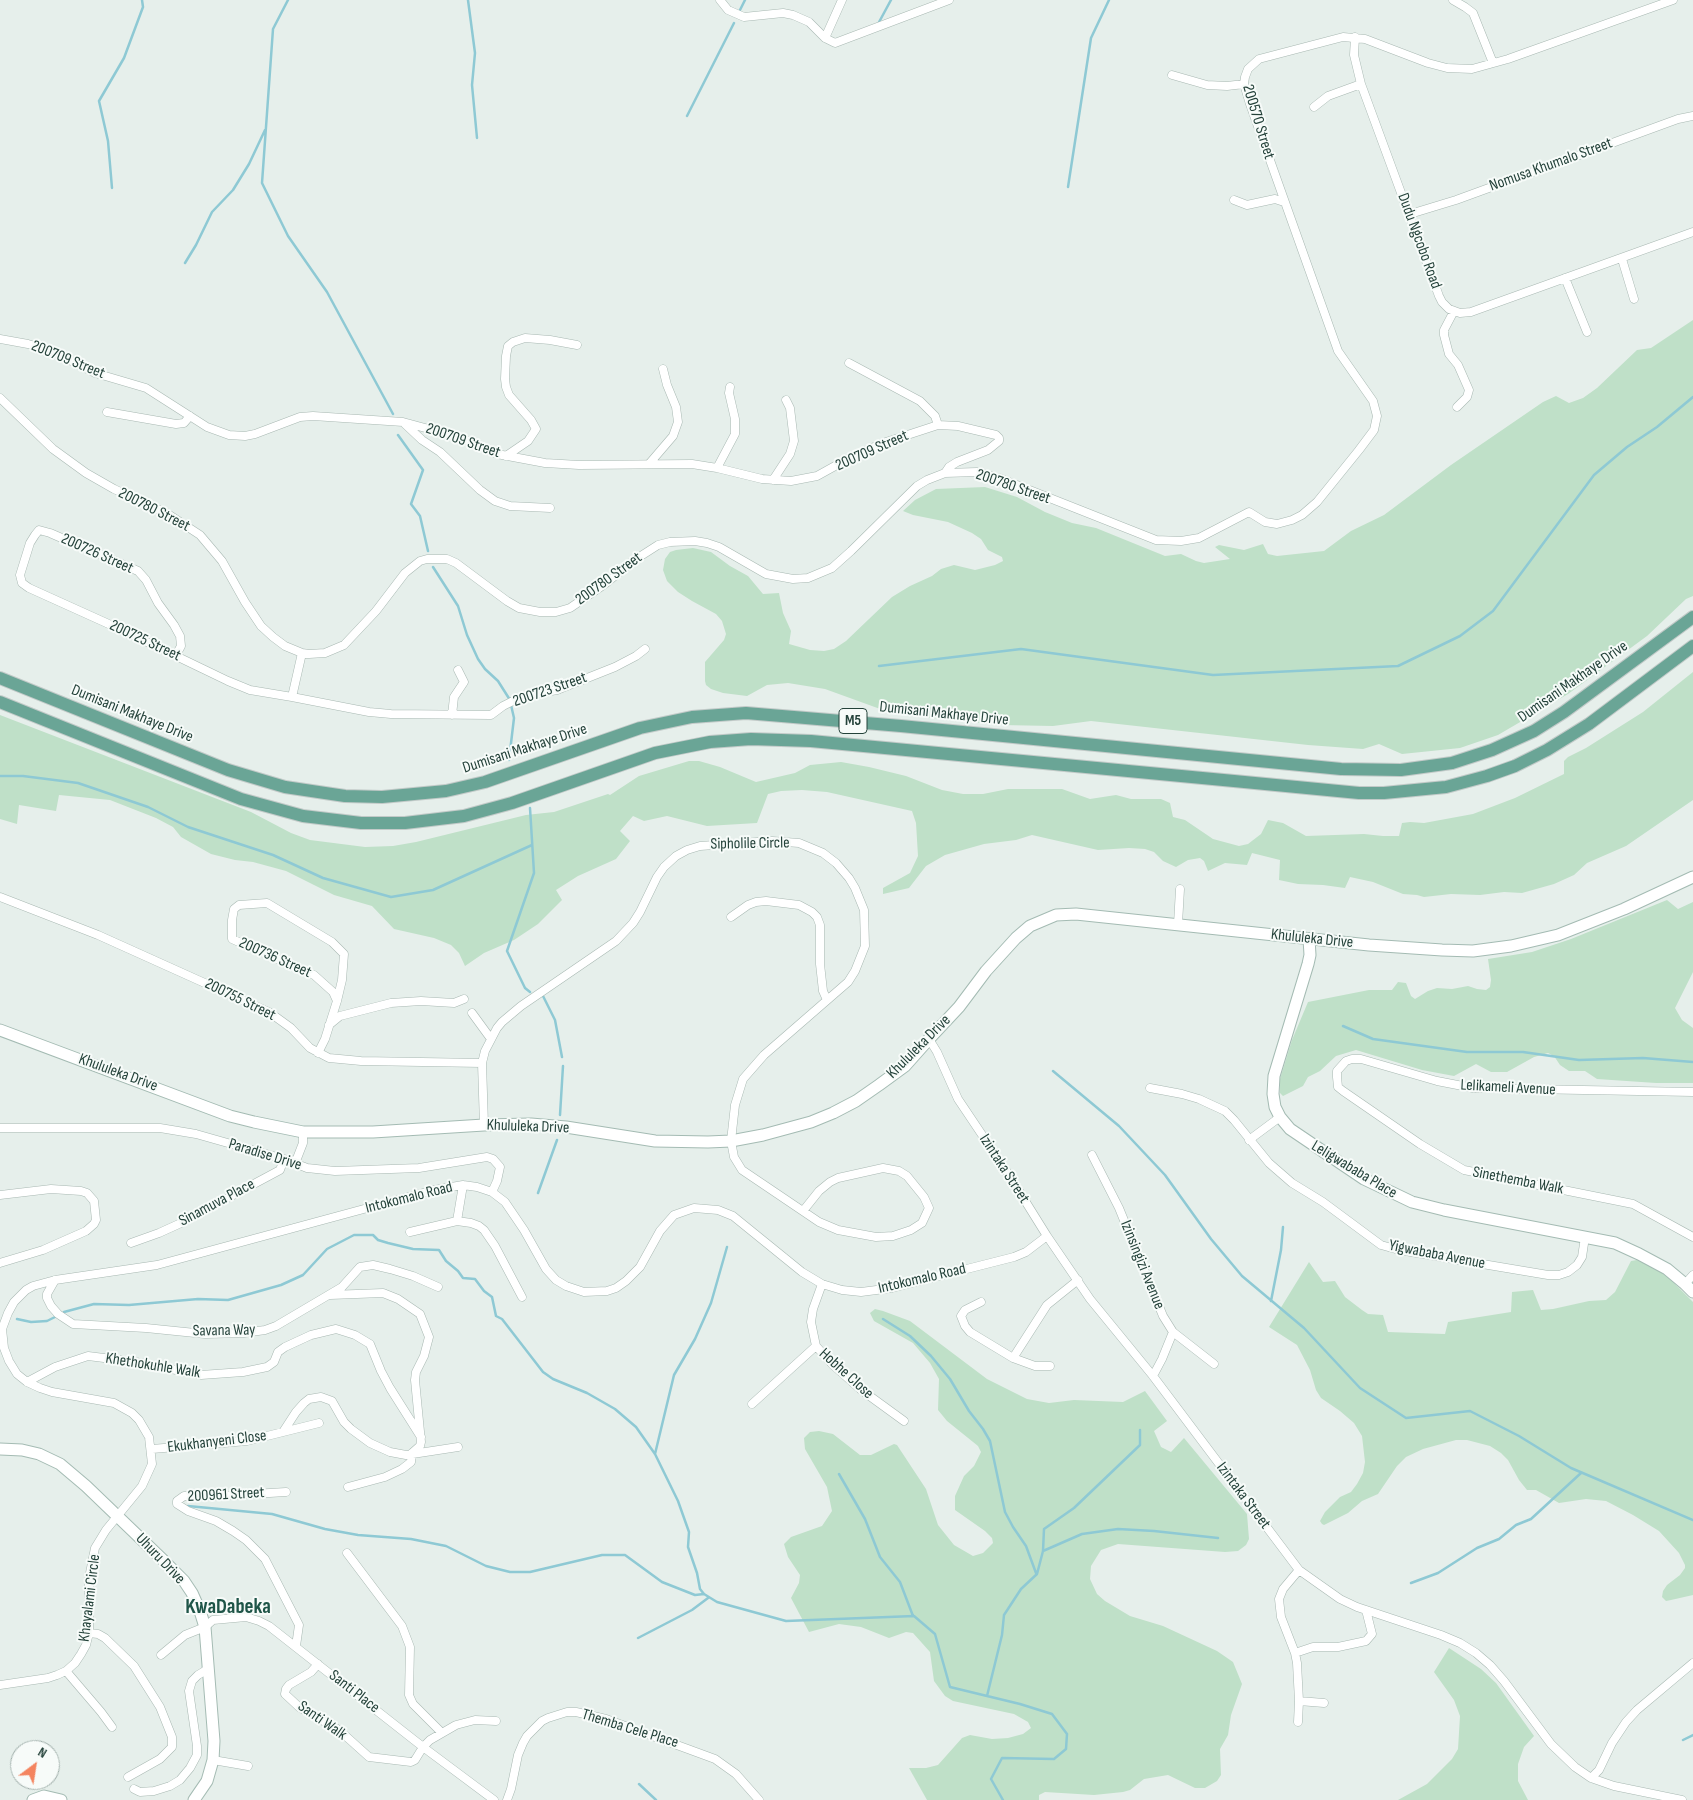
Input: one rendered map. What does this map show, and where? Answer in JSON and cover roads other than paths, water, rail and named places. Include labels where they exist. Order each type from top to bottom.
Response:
[{"type":"main road","name":"Dumisani Makhaye Drive","points":[[0,678],[228,770],[285,787],[345,796],[382,797],[446,791],[485,782],[640,728],[692,717],[746,713],[891,725],[1341,769],[1400,770],[1452,763],[1492,750],[1534,731],[1564,712],[1693,617]]},
{"type":"main road","name":"M5","points":[[0,702],[241,799],[303,816],[361,823],[405,823],[464,816],[512,803],[655,753],[710,742],[751,739],[811,741],[1360,793],[1384,793],[1413,792],[1446,787],[1515,766],[1547,750],[1589,724],[1693,646]]},
{"type":"street","points":[[720,0],[728,10],[744,17],[782,13],[793,15],[809,22],[827,40],[835,43],[949,0]]},
{"type":"street","points":[[827,40],[842,0]]},
{"type":"street","points":[[1453,0],[1466,6],[1473,13],[1493,64]]},
{"type":"street","name":"200570 Street","points":[[1249,512],[1265,522],[1277,524],[1302,515],[1317,502],[1359,450],[1374,430],[1377,421],[1373,401],[1338,351],[1244,84],[1248,68],[1259,59],[1334,38],[1355,37],[1377,43],[1428,63],[1447,68],[1472,69],[1493,64],[1673,0]]},
{"type":"street","name":"Dudu Ngcobo Road","points":[[1355,37],[1354,55],[1362,84],[1442,302],[1454,311]]},
{"type":"street","points":[[1172,74],[1206,85],[1227,86],[1244,84]]},
{"type":"street","points":[[1314,107],[1328,96],[1362,84]]},
{"type":"street","name":"Nomusa Khumalo Street","points":[[1410,214],[1456,200],[1678,119],[1693,116]]},
{"type":"street","points":[[1234,200],[1247,205],[1274,199],[1284,202]]},
{"type":"street","points":[[1457,407],[1467,397],[1469,390],[1458,365],[1449,354],[1444,335],[1444,330],[1454,311],[1460,313],[1471,312],[1693,232]]},
{"type":"street","points":[[1622,259],[1634,299]]},
{"type":"street","points":[[1565,278],[1587,332]]},
{"type":"street","points":[[506,456],[528,441],[536,429],[531,420],[509,395],[506,387],[504,379],[508,346],[513,342],[526,338],[550,340],[577,346]]},
{"type":"street","name":"200709 Street","points":[[0,339],[50,350],[95,373],[141,386],[218,432],[245,436],[270,430],[300,417],[313,416],[403,422],[462,438],[488,451],[545,463],[579,465],[692,464],[773,480],[791,481],[817,476],[853,456],[886,442],[938,425]]},
{"type":"street","points":[[850,363],[920,401],[931,410],[938,425],[958,426],[996,435],[1000,439],[988,450],[949,467],[945,473]]},
{"type":"street","points":[[649,464],[672,436],[678,422],[676,407],[667,385],[663,368]]},
{"type":"street","points":[[717,468],[736,434],[730,387]]},
{"type":"street","name":"200780 Street","points":[[0,398],[53,449],[86,473],[114,489],[168,514],[200,534],[222,561],[261,626],[284,646],[302,653],[317,655],[344,644],[376,611],[405,573],[420,561],[427,559],[447,559],[456,563],[513,604],[540,612],[556,612],[570,608],[647,552],[670,542],[695,541],[707,543],[719,547],[766,574],[793,580],[808,578],[832,568],[917,486],[945,473],[977,472],[999,478],[1127,530],[1156,540],[1170,542],[1181,542],[1199,538],[1249,512]]},
{"type":"street","points":[[773,480],[790,454],[794,441],[790,408],[786,400]]},
{"type":"street","points":[[107,412],[176,424],[184,423],[190,416]]},
{"type":"street","points":[[403,422],[495,501],[510,506],[550,508]]},
{"type":"street","name":"200725 Street","points":[[50,532],[39,530],[35,534],[23,563],[20,574],[22,583],[29,588],[250,690],[292,697]]},
{"type":"street","name":"200726 Street","points":[[50,532],[133,569],[143,576],[180,636],[181,646],[176,655]]},
{"type":"street","name":"200723 Street","points":[[292,697],[369,712],[391,714],[491,715],[503,706],[523,696],[557,690],[615,667],[645,649]]},
{"type":"street","points":[[292,697],[302,653]]},
{"type":"street","points":[[452,715],[454,697],[464,682],[458,670]]},
{"type":"street","name":"Sipholile Circle","points":[[484,1124],[482,1063],[491,1039],[502,1022],[520,1006],[616,941],[633,923],[657,877],[664,867],[676,856],[700,846],[772,841],[799,843],[823,853],[846,873],[855,888],[864,910],[865,946],[855,971],[848,982],[764,1055],[746,1075],[739,1088],[734,1105],[731,1141]]},
{"type":"street","name":"Khululeka Drive","points":[[0,1030],[230,1116],[303,1132],[373,1132],[484,1124],[531,1124],[566,1127],[656,1141],[731,1141],[788,1129],[833,1113],[856,1101],[898,1071],[930,1039],[1016,938],[1030,926],[1056,915],[1076,914],[1309,939],[1473,951],[1545,939],[1579,928],[1693,877]]},
{"type":"street","points":[[1178,924],[1180,889]]},
{"type":"street","name":"200755 Street","points":[[0,897],[98,935],[269,1012],[291,1028],[310,1048],[329,1058],[340,1060],[482,1063]]},
{"type":"street","points":[[731,917],[748,905],[766,901],[799,905],[812,912],[817,917],[820,925],[820,964],[823,991],[827,1000]]},
{"type":"street","name":"200736 Street","points":[[267,903],[339,947],[345,957],[337,1001],[333,992],[314,975],[232,939],[234,908],[239,905],[267,903]]},
{"type":"street","points":[[1150,1088],[1182,1094],[1213,1104],[1234,1120],[1249,1140],[1280,1118],[1275,1107],[1273,1094],[1274,1076],[1308,964],[1310,954],[1309,939]]},
{"type":"street","points":[[329,1025],[340,1016],[391,1003],[421,1001],[454,1003],[464,999]]},
{"type":"street","points":[[318,1053],[325,1039],[337,1001]]},
{"type":"street","points":[[472,1013],[491,1039]]},
{"type":"street","name":"Izintaka Street","points":[[930,1039],[958,1099],[1090,1299],[1153,1376],[1299,1570],[1340,1599],[1366,1610],[1441,1635],[1460,1643],[1476,1654],[1490,1665],[1504,1681],[1551,1744],[1575,1767],[1591,1778],[1614,1786],[1682,1800]]},
{"type":"street","name":"Lelikameli Avenue","points":[[1336,1077],[1338,1070],[1346,1061],[1352,1058],[1437,1081],[1472,1088],[1693,1092]]},
{"type":"street","name":"Sinethemba Walk","points":[[1336,1077],[1338,1087],[1343,1091],[1420,1144],[1464,1170],[1633,1204],[1693,1237]]},
{"type":"street","name":"Leligwababa Place","points":[[1280,1118],[1290,1129],[1339,1164],[1364,1179],[1412,1202],[1444,1210],[1615,1243],[1639,1254],[1690,1284]]},
{"type":"street","name":"Paradise Drive","points":[[0,1128],[160,1128],[196,1134],[284,1159],[307,1168],[351,1172],[419,1168],[487,1157],[494,1159],[500,1168],[492,1192]]},
{"type":"street","name":"Sinamuva Place","points":[[131,1243],[181,1223],[280,1170],[284,1159],[296,1161],[303,1144],[303,1132]]},
{"type":"street","name":"Yigwababa Avenue","points":[[1249,1140],[1269,1163],[1292,1183],[1323,1202],[1370,1238],[1392,1248],[1548,1275],[1559,1275],[1568,1272],[1577,1265],[1582,1257],[1584,1237]]},
{"type":"street","points":[[731,1141],[734,1156],[742,1170],[819,1222],[838,1230],[884,1238],[911,1230],[922,1223],[929,1208],[924,1197],[907,1176],[899,1171],[883,1168],[838,1178],[830,1182],[819,1191],[803,1211]]},
{"type":"street","name":"Izinsingizi Avenue","points":[[1092,1154],[1125,1223],[1163,1316],[1173,1332]]},
{"type":"street","points":[[457,1221],[462,1185]]},
{"type":"street","name":"Intokomalo Road","points":[[152,1449],[145,1429],[132,1413],[124,1407],[102,1400],[52,1392],[27,1382],[17,1374],[8,1361],[4,1348],[2,1329],[10,1308],[19,1296],[33,1286],[55,1280],[157,1265],[434,1190],[462,1185],[492,1192],[505,1202],[514,1213],[546,1268],[556,1280],[574,1290],[584,1292],[600,1292],[616,1288],[626,1282],[640,1266],[660,1231],[674,1215],[694,1208],[718,1210],[733,1216],[751,1229],[785,1260],[822,1284],[842,1290],[861,1292],[892,1288],[1014,1257],[1026,1252],[1047,1236]]},
{"type":"street","points":[[0,1194],[51,1189],[81,1191],[90,1196],[94,1201],[96,1220],[86,1230],[66,1240],[32,1255],[0,1263]]},
{"type":"street","points":[[410,1232],[457,1221],[470,1223],[484,1230],[495,1246],[522,1298]]},
{"type":"street","name":"Savana Way","points":[[55,1280],[47,1294],[47,1298],[58,1314],[73,1324],[146,1328],[205,1334],[244,1333],[265,1330],[276,1326],[342,1287],[360,1267],[373,1265],[412,1276],[438,1287]]},
{"type":"street","points":[[1013,1358],[1047,1305],[1078,1280]]},
{"type":"street","name":"Hobhe Close","points":[[822,1284],[813,1309],[811,1322],[816,1346],[833,1365],[860,1389],[904,1421]]},
{"type":"street","points":[[283,1432],[304,1403],[315,1397],[327,1398],[336,1405],[344,1422],[360,1436],[390,1452],[406,1455],[412,1453],[420,1446],[421,1437],[415,1380],[416,1372],[428,1345],[429,1337],[420,1314],[398,1299],[383,1293],[330,1295]]},
{"type":"street","points":[[982,1302],[962,1312],[961,1320],[965,1326],[985,1342],[1013,1358],[1035,1366],[1050,1366]]},
{"type":"street","name":"Khethokuhle Walk","points":[[27,1382],[55,1367],[88,1356],[136,1362],[201,1374],[243,1372],[267,1367],[274,1362],[278,1352],[285,1347],[311,1335],[336,1329],[355,1335],[370,1344],[381,1372],[421,1437]]},
{"type":"street","points":[[1153,1376],[1173,1332],[1214,1364]]},
{"type":"street","points":[[752,1404],[816,1346]]},
{"type":"street","name":"Ekukhanyeni Close","points":[[152,1449],[232,1444],[319,1423]]},
{"type":"street","points":[[412,1453],[418,1454],[458,1447]]},
{"type":"street","points":[[118,1517],[142,1486],[152,1464],[152,1449]]},
{"type":"street","name":"Uhuru Drive","points":[[0,1450],[22,1450],[39,1454],[60,1464],[86,1486],[184,1581],[200,1611],[205,1627],[214,1741],[213,1760],[206,1781],[194,1800]]},
{"type":"street","points":[[348,1487],[385,1477],[402,1469],[411,1462],[412,1453]]},
{"type":"street","name":"200961 Street","points":[[286,1492],[184,1496],[177,1501],[177,1504],[188,1511],[216,1521],[233,1531],[259,1552],[297,1621],[299,1634],[296,1646]]},
{"type":"street","name":"Khayalami Circle","points":[[66,1671],[81,1654],[89,1633],[89,1578],[92,1558],[100,1540],[118,1517]]},
{"type":"street","points":[[347,1553],[402,1626],[410,1647],[409,1695],[413,1704],[441,1732]]},
{"type":"street","points":[[1298,1722],[1299,1700],[1295,1653],[1281,1617],[1279,1598],[1282,1589],[1299,1570]]},
{"type":"street","points":[[1295,1653],[1313,1646],[1338,1647],[1366,1641],[1372,1634],[1366,1610]]},
{"type":"street","name":"Santi Place","points":[[161,1655],[185,1634],[205,1627],[213,1620],[246,1617],[269,1626],[423,1747],[494,1800]]},
{"type":"street","points":[[89,1633],[98,1634],[105,1638],[134,1666],[160,1707],[172,1737],[172,1747],[160,1759],[128,1777]]},
{"type":"street","points":[[1591,1778],[1599,1770],[1612,1743],[1626,1722],[1637,1710],[1693,1663]]},
{"type":"street","name":"Santi Walk","points":[[318,1664],[311,1672],[289,1685],[286,1689],[285,1694],[299,1707],[339,1730],[369,1757],[411,1762],[423,1747]]},
{"type":"street","points":[[134,1789],[140,1792],[154,1791],[170,1786],[180,1780],[190,1768],[197,1755],[197,1746],[189,1691],[192,1681],[208,1669]]},
{"type":"street","points":[[0,1685],[48,1678],[66,1671],[112,1727]]},
{"type":"street","points":[[1299,1700],[1324,1702]]},
{"type":"street","name":"Themba Cele Place","points":[[507,1800],[523,1742],[536,1726],[548,1718],[562,1713],[576,1712],[606,1719],[715,1758],[736,1774],[759,1800]]},
{"type":"street","points":[[423,1747],[441,1732],[467,1721],[484,1719],[496,1721]]},
{"type":"street","points":[[213,1760],[248,1766]]},
{"type":"street","points":[[33,1800],[44,1796],[61,1800]]},
{"type":"waterway","points":[[112,188],[108,141],[99,101],[124,58],[143,7],[142,0]]},
{"type":"waterway","points":[[288,0],[273,29],[262,183],[288,236],[327,292],[393,414]]},
{"type":"waterway","points":[[468,0],[475,53],[472,85],[477,138]]},
{"type":"waterway","points":[[739,12],[745,0]]},
{"type":"waterway","points":[[878,24],[891,0]]},
{"type":"waterway","points":[[1068,187],[1091,38],[1109,0]]},
{"type":"waterway","points":[[687,116],[734,23]]},
{"type":"waterway","points":[[185,263],[212,212],[233,190],[249,164],[265,130]]},
{"type":"waterway","points":[[879,666],[1021,649],[1213,675],[1398,666],[1460,636],[1493,611],[1594,475],[1627,447],[1657,427],[1693,397]]},
{"type":"waterway","points":[[398,435],[423,470],[411,504],[420,516],[428,551]]},
{"type":"waterway","points":[[433,567],[458,606],[467,635],[478,659],[485,669],[498,681],[510,700]]},
{"type":"waterway","points":[[509,760],[514,718],[511,705]]},
{"type":"waterway","points":[[0,776],[23,776],[78,783],[148,807],[188,827],[273,855],[323,878],[391,897],[433,890],[532,845]]},
{"type":"waterway","points":[[530,808],[534,873],[507,951],[525,988],[530,992]]},
{"type":"waterway","points":[[543,996],[555,1020],[562,1057]]},
{"type":"waterway","points":[[1343,1026],[1373,1039],[1467,1052],[1523,1052],[1579,1060],[1643,1058],[1693,1062]]},
{"type":"waterway","points":[[560,1115],[563,1066]]},
{"type":"waterway","points":[[1053,1071],[1119,1126],[1165,1175],[1211,1239],[1242,1276],[1304,1328],[1360,1388],[1406,1418],[1470,1411],[1519,1436],[1571,1468],[1693,1520]]},
{"type":"waterway","points":[[538,1193],[557,1140]]},
{"type":"waterway","points":[[1271,1301],[1281,1250],[1283,1227]]},
{"type":"waterway","points":[[64,1312],[94,1304],[129,1305],[198,1299],[228,1300],[281,1285],[303,1275],[327,1249],[354,1235],[373,1235],[378,1240],[413,1249],[439,1250],[446,1261],[463,1278],[475,1279],[484,1291],[492,1297],[496,1316],[502,1319],[543,1372],[553,1379],[587,1393],[615,1409],[636,1427],[655,1454],[678,1501],[689,1532],[688,1547],[697,1573],[700,1589],[704,1594],[717,1602],[786,1621],[914,1616],[935,1634],[950,1687],[1052,1714],[1067,1734],[1066,1749],[1054,1759],[1002,1758],[991,1779],[1003,1800]]},
{"type":"waterway","points":[[655,1454],[674,1375],[695,1339],[711,1303],[727,1247]]},
{"type":"waterway","points":[[17,1319],[31,1322],[47,1321],[57,1316]]},
{"type":"waterway","points":[[883,1319],[910,1336],[931,1356],[950,1379],[969,1411],[983,1429],[990,1441],[1005,1512],[1026,1546],[1036,1573]]},
{"type":"waterway","points":[[987,1696],[1002,1635],[1004,1615],[1021,1589],[1037,1574],[1043,1551],[1044,1529],[1074,1508],[1140,1445],[1140,1430]]},
{"type":"waterway","points":[[1411,1583],[1438,1573],[1477,1548],[1499,1539],[1516,1525],[1531,1519],[1581,1473]]},
{"type":"waterway","points":[[839,1474],[865,1519],[880,1557],[900,1582],[913,1616]]},
{"type":"waterway","points":[[188,1506],[272,1514],[325,1529],[358,1535],[411,1539],[446,1546],[486,1566],[510,1572],[530,1572],[602,1555],[625,1555],[662,1582],[695,1595],[704,1594]]},
{"type":"waterway","points":[[1043,1551],[1082,1534],[1118,1529],[1218,1538]]},
{"type":"waterway","points":[[638,1638],[692,1610],[708,1598]]},
{"type":"waterway","points":[[1683,1740],[1693,1735]]},
{"type":"waterway","points":[[639,1784],[656,1800]]},
{"type":"district","name":"KwaDabeka","points":[[228,1608]]}]
